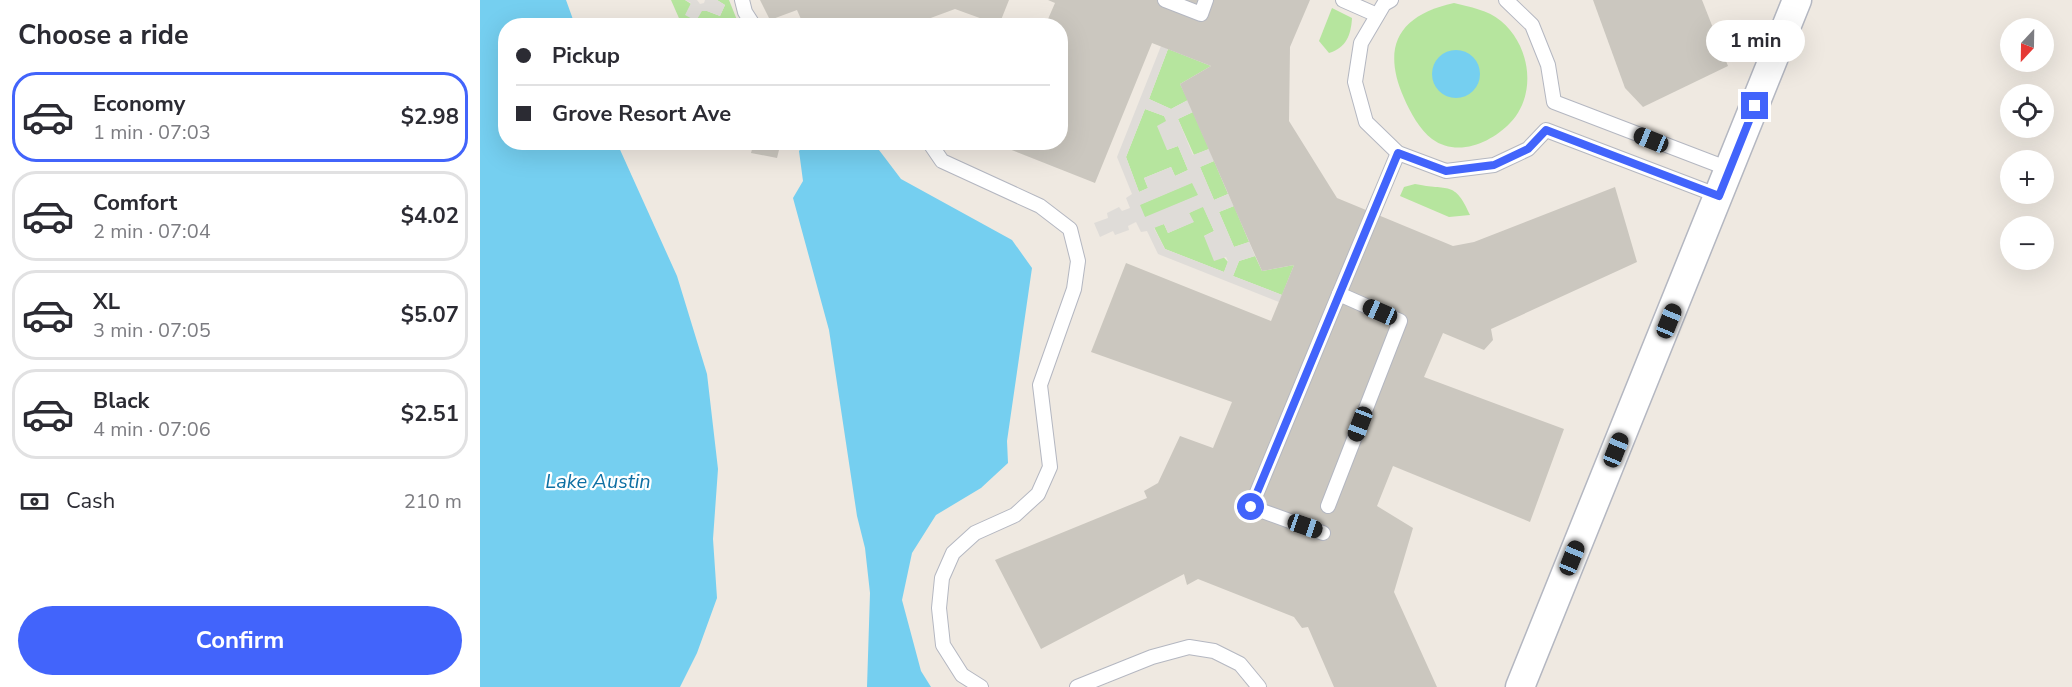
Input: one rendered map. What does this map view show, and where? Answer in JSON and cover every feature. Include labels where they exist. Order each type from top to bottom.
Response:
[{"type":"street","points":[[1520,687],[1797,0]]},
{"type":"lane","points":[[742,0],[749,18]]},
{"type":"lane","points":[[1165,0],[1201,14],[1206,0]]},
{"type":"lane","points":[[1342,0],[1377,15]]},
{"type":"lane","points":[[1391,0],[1384,4],[1361,43],[1355,82],[1366,122],[1398,153],[1446,171],[1494,165],[1528,149],[1546,130],[1719,196]]},
{"type":"lane","points":[[1506,0],[1532,25],[1548,65],[1554,102],[1729,169]]},
{"type":"lane","points":[[934,150],[942,160],[1040,206],[1070,229],[1078,261],[1074,289],[1040,385],[1050,467],[1038,494],[1015,515],[975,533],[953,553],[942,578],[939,608],[943,645],[962,675],[981,687]]},
{"type":"lane","points":[[1323,533],[1251,507],[1398,153]]},
{"type":"lane","points":[[1328,506],[1400,321],[1339,294]]},
{"type":"lane","points":[[1077,687],[1152,657],[1190,647],[1214,651],[1240,664],[1259,687]]},
{"type":"green space","points":[[671,0],[685,0],[702,11],[720,16],[725,5],[717,0],[729,0],[736,18],[679,18]]},
{"type":"green space","points":[[1454,3],[1485,12],[1501,21],[1519,43],[1527,70],[1524,98],[1519,111],[1510,123],[1494,136],[1463,147],[1442,145],[1423,131],[1404,98],[1394,63],[1395,48],[1408,25],[1435,8]]},
{"type":"green space","points":[[1332,8],[1352,18],[1347,40],[1340,48],[1329,53],[1319,41]]},
{"type":"green space","points":[[1168,49],[1211,66],[1180,84],[1188,100],[1171,109],[1149,99]]},
{"type":"green space","points":[[1145,109],[1164,116],[1167,121],[1167,150],[1178,146],[1188,170],[1175,176],[1171,167],[1144,178],[1148,188],[1139,192],[1126,157]]},
{"type":"green space","points":[[1193,112],[1209,149],[1194,155],[1178,119]]},
{"type":"green space","points":[[1214,161],[1228,194],[1214,200],[1200,167]]},
{"type":"green space","points":[[1193,182],[1199,195],[1145,218],[1139,205]]},
{"type":"green space","points":[[1415,184],[1455,192],[1460,196],[1470,215],[1449,217],[1400,196],[1404,187]]},
{"type":"green space","points":[[1203,206],[1214,231],[1204,236],[1228,262],[1224,272],[1165,249],[1154,227],[1164,224],[1168,233],[1193,222],[1189,213]]},
{"type":"green space","points":[[1234,206],[1249,242],[1234,247],[1219,212]]},
{"type":"green space","points":[[1255,256],[1262,271],[1294,265],[1282,295],[1233,276],[1239,261]]},
{"type":"shaded area","points":[[685,0],[697,0],[700,4],[705,0],[717,0],[725,5],[720,16],[702,11],[698,18],[690,18],[685,15],[691,3]]},
{"type":"shaded area","points":[[1161,46],[1168,49],[1149,99],[1171,109],[1188,100],[1193,112],[1178,119],[1193,155],[1209,149],[1214,161],[1200,167],[1214,200],[1228,194],[1234,206],[1219,212],[1234,247],[1249,242],[1255,256],[1239,261],[1233,276],[1282,295],[1279,302],[1158,254],[1147,231],[1141,232],[1136,222],[1128,226],[1129,230],[1115,235],[1113,231],[1100,237],[1094,223],[1108,218],[1107,213],[1119,207],[1122,211],[1130,208],[1126,198],[1132,194],[1117,157]],"holes":[[[1145,109],[1164,116],[1166,121],[1157,126],[1167,150],[1178,146],[1188,170],[1175,176],[1171,167],[1144,178],[1148,188],[1139,192],[1126,157]],[[1192,183],[1198,195],[1145,217],[1140,205]],[[1203,207],[1214,231],[1204,236],[1214,261],[1226,257],[1228,261],[1224,272],[1165,249],[1154,228],[1164,224],[1168,233],[1194,222],[1189,213]]]},
{"type":"water","name":"Lake Austin","points":[[480,0],[566,0],[572,18],[498,18],[498,150],[620,150],[677,276],[707,374],[718,469],[713,539],[717,598],[697,653],[680,687],[480,687]]},
{"type":"water","points":[[1456,50],[1473,57],[1480,74],[1473,91],[1456,98],[1439,91],[1432,74],[1439,57]]},
{"type":"water","points":[[879,150],[901,179],[1012,240],[1032,268],[1007,441],[1008,463],[981,488],[936,515],[912,553],[902,600],[921,671],[931,687],[867,687],[870,593],[865,548],[857,516],[829,330],[793,198],[803,181],[799,151]]},
{"type":"building","points":[[760,0],[1009,0],[1002,18],[980,18],[955,9],[931,18],[800,18],[797,10],[769,18]]},
{"type":"building","points":[[1048,0],[1310,0],[1290,47],[1289,121],[1337,198],[1453,246],[1474,242],[1615,187],[1637,262],[1491,329],[1493,340],[1484,350],[1443,333],[1424,377],[1564,429],[1530,522],[1393,466],[1377,506],[1413,528],[1394,592],[1437,687],[1334,687],[1308,627],[1302,628],[1294,617],[1198,579],[1187,585],[1184,574],[1041,649],[995,560],[1147,498],[1144,491],[1158,483],[1180,436],[1213,448],[1232,402],[1091,352],[1126,263],[1271,321],[1294,265],[1262,271],[1180,84],[1211,66],[1152,43],[1095,183],[1012,150],[1068,150],[1068,18],[1048,18],[1055,3]]},
{"type":"building","points":[[1593,0],[1702,0],[1728,66],[1643,107],[1625,88]]},
{"type":"building","points":[[752,150],[779,150],[777,158],[751,153]]},
{"type":"route","points":[[1251,507],[1398,153],[1446,171],[1494,165],[1528,149],[1546,130],[1719,196],[1755,106]]}]
